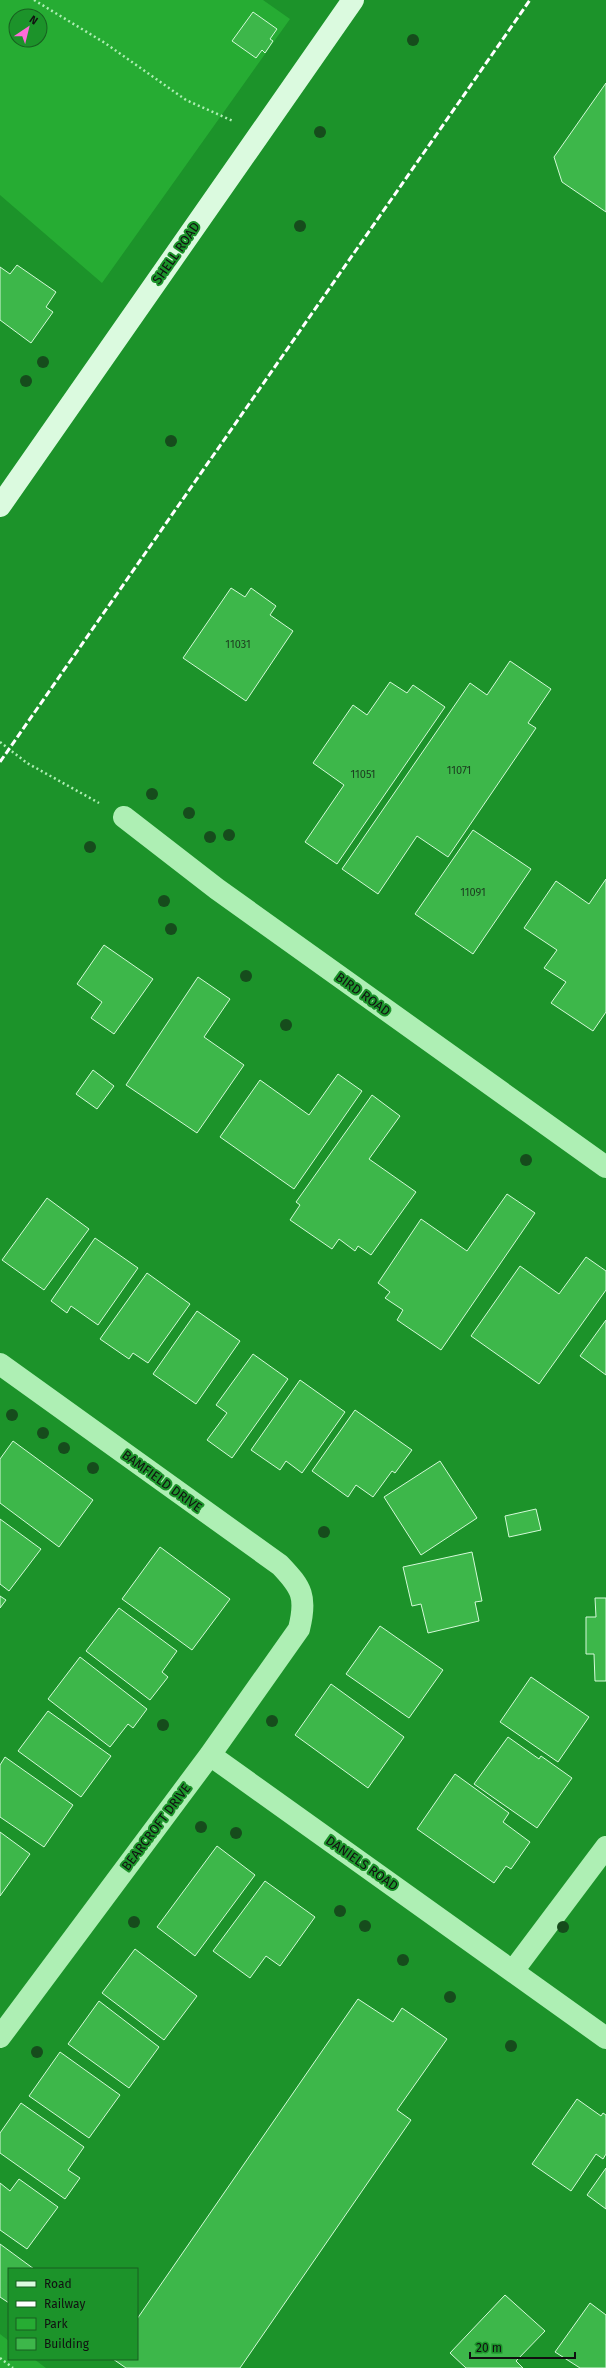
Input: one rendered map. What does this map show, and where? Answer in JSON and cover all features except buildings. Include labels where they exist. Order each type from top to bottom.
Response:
[{"type":"main road","name":"SHELL ROAD","points":[[0,506],[353,0]]},
{"type":"street","name":"BIRD ROAD","points":[[124,816],[216,889],[606,1167]]},
{"type":"street","name":"BAMFIELD DRIVE","points":[[0,1364],[280,1565],[297,1583],[302,1595],[303,1612]]},
{"type":"street","name":"BEARCROFT DRIVE","points":[[0,2037],[210,1755],[299,1629],[303,1612]]},
{"type":"street","name":"DANIELS ROAD","points":[[210,1755],[514,1971],[604,2033]]},
{"type":"street","points":[[514,1971],[606,1847]]},
{"type":"path","points":[[34,0],[105,43],[186,100],[236,123]]},
{"type":"path","points":[[0,742],[27,763],[124,816]]},
{"type":"path","points":[[0,2358],[13,2368]]},
{"type":"green space","points":[[0,0],[263,0],[290,19],[102,283],[0,195]]},
{"type":"green space","points":[[0,2334],[8,2340],[8,2360],[35,2360],[46,2368],[0,2368]]},
{"type":"railway","points":[[0,762],[530,0]]}]
